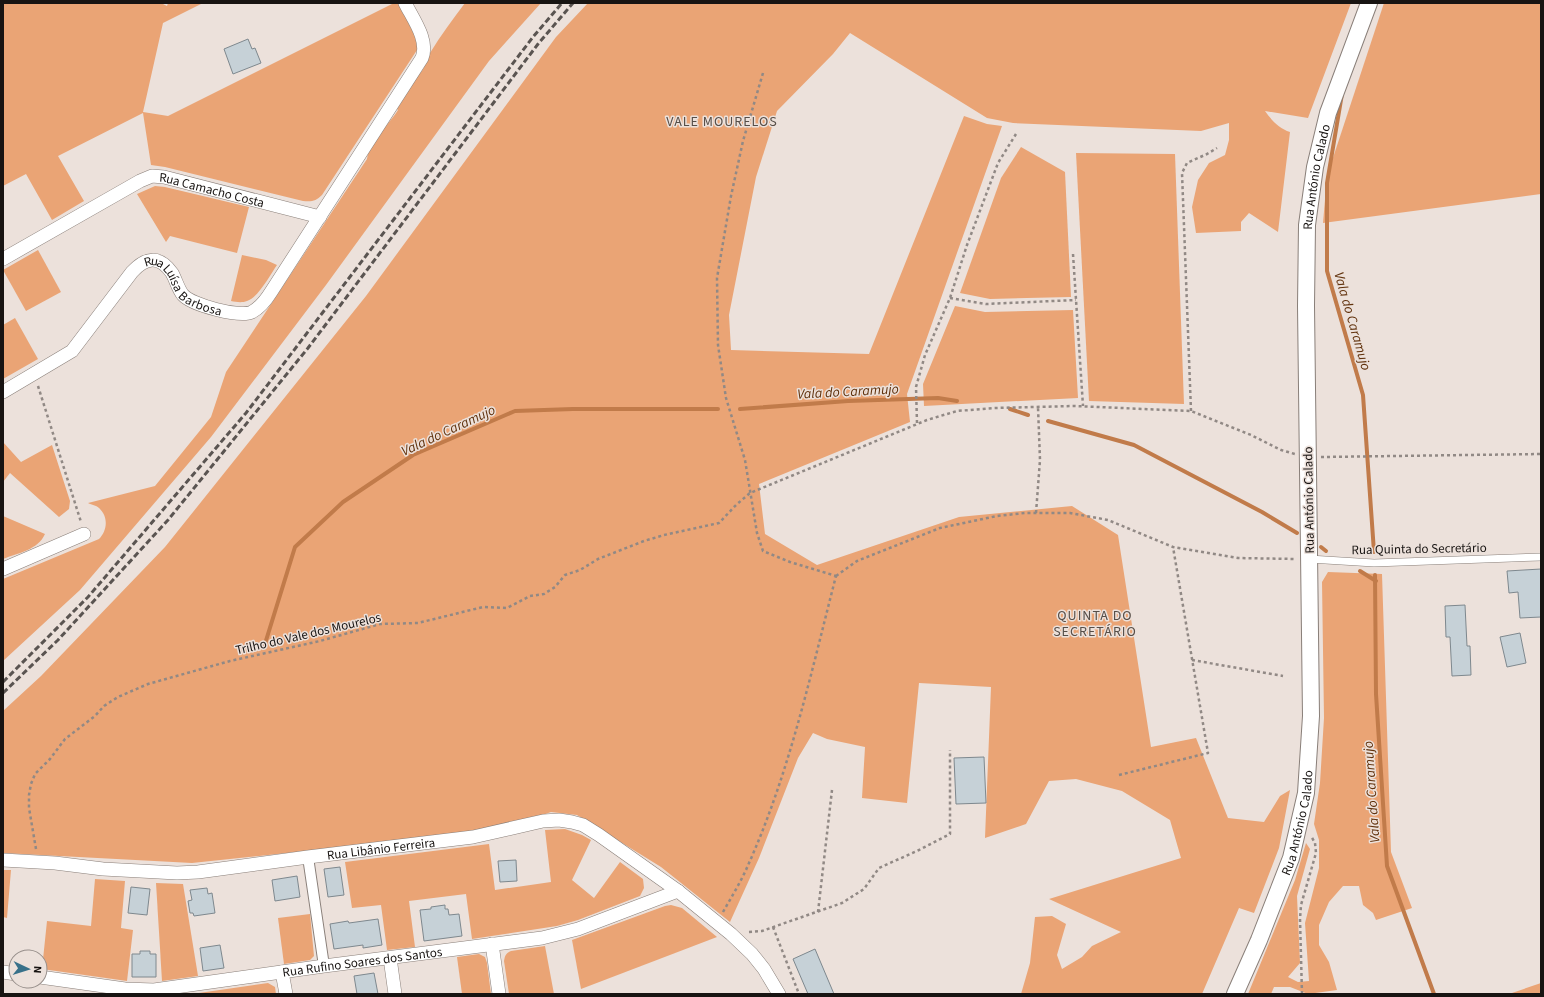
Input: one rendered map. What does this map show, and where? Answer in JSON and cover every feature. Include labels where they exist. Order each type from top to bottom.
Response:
[{"type":"street","name":"Rua Luísa Barbosa","points":[[3,392],[72,351],[132,272],[140,263],[149,260],[158,261],[172,273],[183,294],[189,300],[242,314],[251,312],[261,306],[320,217],[425,52],[424,44],[405,3]]},
{"type":"street","name":"Rua António Calado","points":[[1235,994],[1259,940],[1291,858],[1306,793],[1311,716],[1306,252],[1309,201],[1319,144],[1328,114],[1369,3]]},
{"type":"street","name":"Rua Camacho Costa","points":[[3,259],[140,181],[152,176],[164,177],[320,217]]},
{"type":"street","points":[[3,569],[84,534]]},
{"type":"street","name":"Rua Libânio Ferreira","points":[[3,860],[36,862],[103,870],[177,873],[198,872],[485,835],[543,821],[559,820],[572,822],[591,830],[678,891],[724,929],[752,954],[764,968],[779,994]]},
{"type":"street","points":[[308,857],[324,966]]},
{"type":"street","name":"Rua Rufino Soares dos Santos","points":[[48,978],[124,989],[154,990],[324,966],[542,938],[566,933],[678,891]]},
{"type":"street","points":[[492,944],[499,994]]},
{"type":"street","points":[[390,958],[395,994]]},
{"type":"street","points":[[282,972],[286,994]]},
{"type":"lane","name":"Rua Quinta do Secretário","points":[[1309,559],[1374,563],[1541,557]]},
{"type":"path","points":[[763,73],[743,141],[731,196],[717,278],[718,345],[726,398],[745,460],[757,533],[763,551],[790,562],[836,576]]},
{"type":"path","points":[[917,424],[916,387],[925,355],[950,298],[967,245],[998,163],[1016,134]]},
{"type":"path","points":[[1191,411],[1182,173],[1187,163],[1217,148]]},
{"type":"path","points":[[1073,254],[1083,406]]},
{"type":"path","points":[[950,298],[986,304],[1076,300]]},
{"type":"path","points":[[35,374],[84,534]]},
{"type":"path","name":"Trilho do Vale dos Mourelos","points":[[36,862],[36,849],[29,808],[29,795],[35,774],[50,759],[65,739],[95,716],[104,706],[118,697],[148,684],[230,661],[320,641],[380,624],[418,624],[483,606],[507,608],[530,596],[544,594],[555,587],[565,575],[580,570],[598,559],[638,543],[664,535],[718,523],[750,493],[917,424],[957,411],[994,408],[1083,406],[1191,411],[1251,434],[1281,450],[1308,458],[1541,454]]},
{"type":"path","points":[[1036,513],[1040,460],[1038,407]]},
{"type":"path","points":[[950,750],[950,834],[879,868],[864,889],[842,903],[762,931],[724,929],[775,797],[795,735],[836,576],[858,561],[940,528],[997,516],[1036,513],[1070,513],[1108,520],[1173,547],[1238,558],[1309,559]]},
{"type":"path","points":[[1119,775],[1208,753],[1173,547]]},
{"type":"path","points":[[1192,660],[1283,676]]},
{"type":"path","points":[[818,912],[832,790]]},
{"type":"path","points":[[1298,828],[1310,835],[1315,843],[1316,852],[1301,904],[1302,994]]},
{"type":"path","points":[[773,927],[799,994]]},
{"type":"shaded area","points":[[3,3],[161,3],[167,6],[168,3],[203,3],[163,23],[143,112],[168,116],[394,3],[398,3],[418,41],[419,47],[322,195],[316,200],[303,201],[165,167],[151,165],[143,113],[58,156],[84,201],[52,220],[26,174],[3,186]]},
{"type":"shaded area","points":[[465,3],[541,3],[489,61],[326,285],[211,437],[80,590],[3,661],[3,579],[99,539],[104,532],[106,520],[98,507],[88,503],[155,486],[211,417],[226,372],[367,159],[375,139],[398,110],[397,109],[426,64],[434,46]]},
{"type":"shaded area","points":[[588,3],[1351,3],[1308,118],[1265,111],[1270,118],[1282,128],[1290,132],[1278,232],[1249,213],[1241,222],[1241,231],[1196,233],[1192,207],[1198,180],[1209,163],[1225,155],[1229,140],[1229,123],[1201,131],[1013,123],[987,118],[850,33],[833,54],[777,111],[756,177],[729,315],[731,350],[869,354],[964,116],[987,124],[1002,126],[907,394],[910,422],[759,484],[765,534],[817,565],[959,517],[1072,506],[1118,535],[1151,747],[1196,738],[1228,818],[1264,822],[1280,796],[1290,790],[1279,848],[1254,913],[1239,908],[1202,994],[1021,994],[1030,963],[1035,917],[1052,916],[1066,924],[1057,955],[1062,969],[1082,957],[1092,946],[1121,932],[1049,899],[1181,858],[1170,820],[1122,791],[1076,779],[1049,781],[1026,824],[985,838],[991,687],[919,683],[907,803],[862,798],[865,747],[827,739],[813,733],[798,758],[759,858],[730,922],[661,867],[577,815],[551,812],[517,824],[400,841],[192,863],[3,853],[3,711],[41,676],[165,547],[366,296],[556,37]]},
{"type":"shaded area","points":[[1384,3],[1541,3],[1541,194],[1323,223],[1327,176]]},
{"type":"shaded area","points":[[1021,147],[1065,172],[1071,297],[990,299],[960,293],[1001,178]]},
{"type":"shaded area","points":[[1076,153],[1175,154],[1184,404],[1089,401]]},
{"type":"shaded area","points":[[155,186],[165,187],[249,207],[237,253],[170,236],[166,242],[137,194]]},
{"type":"shaded area","points":[[38,250],[61,292],[26,311],[3,270]]},
{"type":"shaded area","points":[[242,255],[266,260],[277,265],[255,296],[243,302],[231,301]]},
{"type":"shaded area","points":[[955,306],[985,312],[1073,310],[1078,398],[924,406],[923,384]]},
{"type":"shaded area","points":[[15,318],[38,359],[3,379],[3,325]]},
{"type":"shaded area","points":[[3,442],[21,462],[52,445],[70,501],[69,509],[59,517],[10,473],[3,482]]},
{"type":"shaded area","points":[[3,516],[45,534],[38,544],[33,547],[3,559]]},
{"type":"shaded area","points":[[1328,572],[1382,574],[1391,852],[1412,908],[1376,920],[1373,913],[1363,905],[1359,886],[1343,886],[1329,902],[1319,925],[1319,945],[1329,962],[1337,990],[1308,994],[1290,987],[1274,987],[1271,994],[1248,994],[1295,880],[1306,843],[1310,849],[1297,896],[1300,963],[1288,977],[1298,982],[1309,981],[1305,923],[1319,868],[1319,840],[1314,824],[1320,783],[1324,718],[1322,582]]},
{"type":"shaded area","points":[[565,829],[591,840],[572,880],[594,898],[620,862],[643,879],[644,888],[640,896],[578,920],[557,926],[472,939],[466,894],[409,901],[415,947],[387,950],[381,905],[352,908],[345,862],[489,844],[495,890],[551,882],[545,830]]},
{"type":"shaded area","points":[[3,870],[11,870],[7,918],[3,917]]},
{"type":"shaded area","points":[[95,879],[125,881],[121,928],[133,930],[127,981],[48,970],[48,949],[44,949],[47,921],[91,926]]},
{"type":"shaded area","points":[[156,883],[183,884],[198,976],[162,981]]},
{"type":"shaded area","points":[[671,905],[682,908],[717,937],[581,989],[572,940]]},
{"type":"shaded area","points":[[310,914],[314,956],[310,960],[284,964],[278,918]]},
{"type":"shaded area","points":[[545,946],[554,994],[509,994],[504,961],[506,954],[511,951]]},
{"type":"shaded area","points":[[479,954],[485,957],[487,963],[491,994],[462,994],[457,957]]},
{"type":"shaded area","points":[[268,983],[275,987],[276,994],[192,994]]},
{"type":"shaded area","points":[[1541,983],[1541,994],[1509,994]]},
{"type":"building","points":[[248,39],[252,49],[255,48],[261,63],[233,74],[224,49]]},
{"type":"building","points":[[1541,569],[1541,617],[1520,618],[1518,592],[1509,593],[1507,571]]},
{"type":"building","points":[[1465,605],[1467,646],[1470,646],[1471,675],[1452,676],[1450,637],[1446,637],[1445,606]]},
{"type":"building","points":[[1520,633],[1526,663],[1507,667],[1500,637]]},
{"type":"building","points":[[984,757],[986,803],[956,804],[954,758]]},
{"type":"building","points":[[516,860],[517,881],[500,882],[498,861]]},
{"type":"building","points":[[340,867],[344,895],[328,897],[324,869]]},
{"type":"building","points":[[297,876],[300,897],[275,901],[272,880]]},
{"type":"building","points":[[131,887],[150,889],[147,915],[128,913]]},
{"type":"building","points":[[207,888],[208,894],[212,893],[215,913],[194,916],[193,913],[190,913],[188,901],[192,900],[190,890]]},
{"type":"building","points":[[445,905],[445,909],[448,909],[449,915],[459,914],[462,936],[424,941],[420,910]]},
{"type":"building","points":[[378,919],[382,945],[363,948],[363,945],[334,949],[330,924]]},
{"type":"building","points":[[220,945],[224,968],[203,971],[200,948]]},
{"type":"building","points":[[815,949],[834,994],[808,994],[793,959]]},
{"type":"building","points":[[140,951],[150,951],[150,954],[156,954],[156,977],[132,977],[132,954],[140,954]]},
{"type":"building","points":[[374,973],[378,994],[357,994],[354,976]]},
{"type":"waterway","name":"Vala do Caramujo","points":[[1342,94],[1327,183],[1327,271],[1363,395],[1374,552]]},
{"type":"waterway","name":"Vala do Caramujo","points":[[740,409],[848,401],[938,398],[957,401]]},
{"type":"waterway","name":"Vala do Caramujo","points":[[264,647],[295,547],[343,502],[413,455],[515,411],[573,409],[718,409]]},
{"type":"waterway","name":"Vala do Caramujo","points":[[1010,409],[1028,415]]},
{"type":"waterway","name":"Vala do Caramujo","points":[[1048,421],[1134,445],[1262,512],[1297,533]]},
{"type":"waterway","name":"Vala do Caramujo","points":[[1321,547],[1326,551]]},
{"type":"waterway","name":"Vala do Caramujo","points":[[1360,571],[1376,581]]},
{"type":"waterway","name":"Vala do Caramujo","points":[[1375,575],[1376,694],[1387,866],[1434,994]]},
{"type":"railway","points":[[3,682],[88,597],[246,413],[533,37],[562,3]]},
{"type":"railway","points":[[3,693],[58,640],[168,520],[308,348],[538,44],[573,3]]},
{"type":"district","name":"VALE MOURELOS","points":[[722,121]]},
{"type":"district","name":"QUINTA DO SECRETÁRIO","points":[[1095,624]]}]
